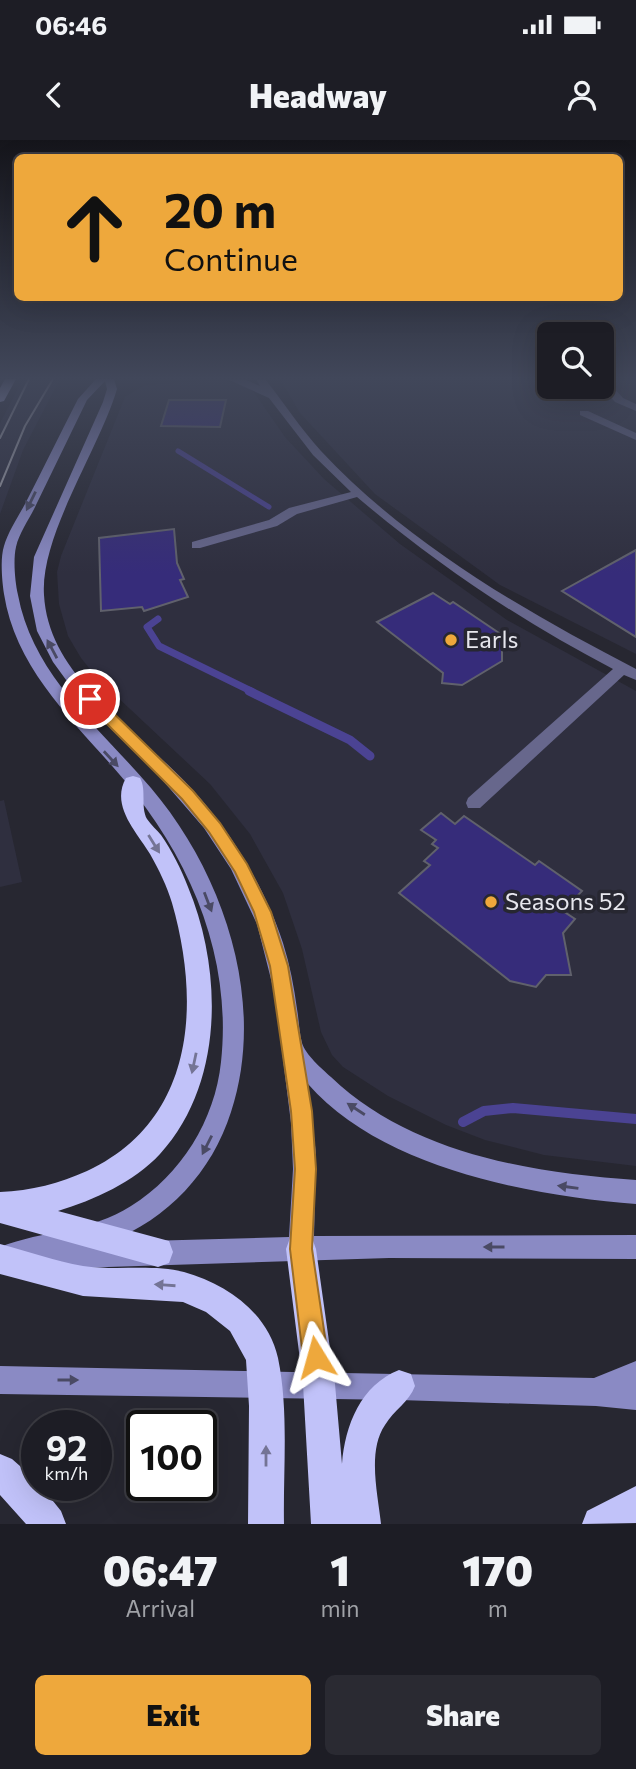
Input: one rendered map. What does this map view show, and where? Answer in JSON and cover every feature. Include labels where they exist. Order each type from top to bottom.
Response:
[{"type":"highway","points":[[0,1208],[39,1203],[97,1183],[137,1157],[176,1110],[192,1075],[202,1014],[194,943],[183,902],[168,868],[154,842],[135,816],[133,783]]},
{"type":"highway","points":[[0,1208],[158,1252]]},
{"type":"highway","points":[[301,1249],[319,1384],[328,1524]]},
{"type":"highway","points":[[0,1259],[83,1281],[170,1285],[205,1295],[234,1314],[250,1331],[262,1360],[265,1383],[266,1524]]},
{"type":"highway","points":[[363,1524],[360,1470],[362,1430],[372,1409],[399,1386]]},
{"type":"highway","points":[[0,1471],[25,1494],[48,1524]]},
{"type":"highway","points":[[600,1524],[636,1504]]},
{"type":"main road","points":[[0,1259],[75,1241],[128,1222],[174,1187],[201,1157],[225,1101],[237,1040],[233,993],[222,943],[208,900],[191,862],[170,825],[28,667],[8,627],[3,591],[4,569],[18,527],[60,444]]},
{"type":"main road","points":[[90,444],[40,557],[36,576],[38,608],[44,634],[51,650],[76,684],[187,795],[214,828],[241,869],[262,912],[279,966],[301,1111],[305,1169],[301,1249]]},
{"type":"main road","points":[[292,1049],[306,1069],[330,1091],[374,1121],[435,1151],[514,1178],[588,1190],[636,1192]]},
{"type":"main road","points":[[0,1259],[389,1246],[636,1247]]},
{"type":"main road","points":[[596,1392],[636,1375]]},
{"type":"main road","points":[[0,1380],[399,1386],[596,1392],[636,1396]]},
{"type":"street","points":[[310,444],[360,492],[416,538],[502,600],[545,628],[630,671],[474,803]]},
{"type":"street","points":[[197,545],[273,523],[293,511],[360,492]]},
{"type":"shaded area","points":[[0,444],[26,444],[23,450],[0,514]]},
{"type":"shaded area","points":[[106,444],[291,444],[324,479],[400,544],[507,620],[636,691],[636,1166],[544,1155],[485,1140],[446,1125],[388,1096],[343,1067],[332,1055],[321,1032],[302,949],[283,893],[250,834],[210,784],[97,678],[68,636],[59,604],[57,572]]},
{"type":"shaded area","points":[[328,444],[636,444],[636,654],[500,585],[375,494]]},
{"type":"shaded area","points":[[4,800],[22,882],[0,887],[0,801]]},
{"type":"building","points":[[174,529],[177,563],[184,579],[180,580],[188,597],[144,611],[142,607],[101,611],[99,538]]},
{"type":"building","points":[[636,550],[636,637],[562,591]]},
{"type":"building","name":"Earls","points":[[433,593],[450,604],[453,602],[502,635],[502,661],[462,685],[442,683],[443,673],[377,622]]},
{"type":"building","name":"Seasons 52","points":[[441,813],[455,824],[464,816],[535,865],[539,861],[582,891],[563,911],[575,919],[563,933],[571,975],[546,975],[536,987],[510,981],[399,893],[430,865],[424,861],[438,848],[432,844],[436,840],[421,830]]},
{"type":"waterway","points":[[178,451],[269,507]]},
{"type":"waterway","points":[[158,619],[147,627],[159,646],[253,692]]},
{"type":"waterway","points":[[249,691],[350,740],[370,756]]},
{"type":"waterway","points":[[463,1122],[484,1111],[513,1108],[636,1119]]},
{"type":"tram line","points":[[0,486],[18,444]]},
{"type":"place","name":"Earls","points":[[451,640]]},
{"type":"place","name":"Seasons 52","points":[[491,902]]},
{"type":"route","points":[[90,699],[187,795],[214,828],[241,869],[262,912],[279,966],[301,1111],[305,1169],[301,1249],[316,1357]]}]
